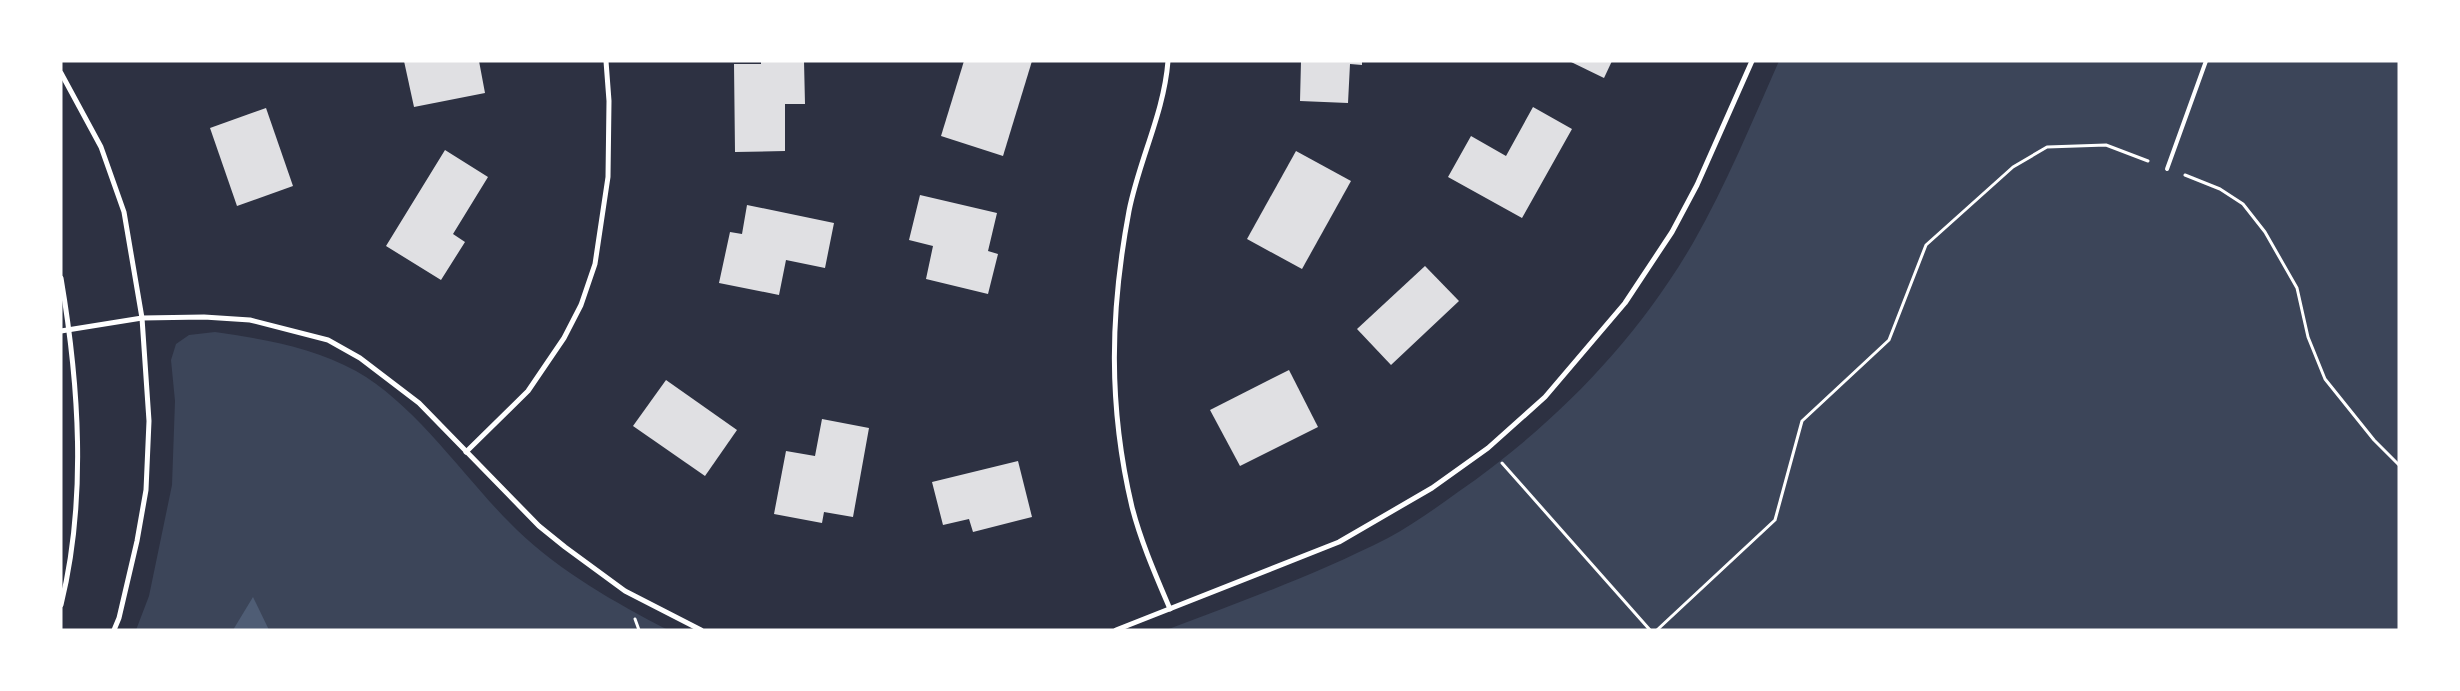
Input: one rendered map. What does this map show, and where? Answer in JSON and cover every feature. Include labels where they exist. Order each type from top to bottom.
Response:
[{"type":"street","points":[[466,452],[528,391],[564,338],[581,305],[595,264],[608,178],[609,102],[606,61]]},
{"type":"street","points":[[1168,61],[1166,86],[1130,209],[1118,285],[1113,348],[1116,414],[1132,506],[1144,545],[1170,609]]},
{"type":"street","points":[[1116,630],[1339,542],[1432,488],[1488,448],[1545,397],[1625,303],[1672,232],[1689,201],[1752,61]]},
{"type":"street","points":[[61,73],[101,147],[124,212],[142,318],[149,421],[146,490],[138,541],[119,618],[114,630]]},
{"type":"street","points":[[61,278],[70,330],[78,460],[75,525],[61,605]]},
{"type":"street","points":[[61,331],[142,318],[204,317],[250,320],[328,340],[360,358],[419,403],[539,526],[564,547],[625,591],[702,630]]},
{"type":"lane","points":[[2167,169],[2206,61]]},
{"type":"path","points":[[1657,630],[1775,520],[1802,421],[1889,340],[1926,245],[2013,167],[2047,147],[2106,145],[2220,188],[2243,204],[2265,232],[2297,288],[2308,337],[2325,379],[2374,440],[2399,465]]},
{"type":"path","points":[[1488,448],[1650,630]]},
{"type":"shaded area","points":[[1779,61],[2399,61],[2399,630],[1166,630],[1306,576],[1406,528],[1493,466],[1559,411],[1618,349],[1670,280],[1717,199]]},
{"type":"shaded area","points":[[215,332],[269,341],[305,350],[340,363],[379,386],[421,424],[498,511],[534,545],[570,573],[668,630],[136,630],[149,596],[172,485],[175,401],[171,360],[176,344],[189,335]]},
{"type":"shaded area","points":[[253,597],[269,630],[233,630]]},
{"type":"building","points":[[404,61],[479,61],[485,93],[414,107]]},
{"type":"building","points":[[761,61],[804,61],[805,104],[785,104],[785,151],[735,152],[734,64],[761,64]]},
{"type":"building","points":[[964,61],[1032,61],[1003,156],[941,136]]},
{"type":"building","points":[[1301,61],[1362,61],[1362,65],[1350,64],[1348,103],[1300,101]]},
{"type":"building","points":[[1569,61],[1612,61],[1604,78]]},
{"type":"building","points":[[1533,107],[1572,129],[1522,218],[1448,177],[1471,136],[1506,156]]},
{"type":"building","points":[[266,108],[293,186],[237,206],[210,128]]},
{"type":"building","points":[[445,150],[488,177],[453,234],[465,242],[441,280],[386,246]]},
{"type":"building","points":[[1296,151],[1351,181],[1302,269],[1247,239]]},
{"type":"building","points":[[920,195],[997,213],[988,251],[998,254],[988,294],[926,279],[933,246],[909,240]]},
{"type":"building","points":[[747,205],[834,223],[825,268],[786,260],[779,295],[719,283],[730,232],[742,234]]},
{"type":"building","points":[[1425,266],[1459,301],[1391,365],[1357,329]]},
{"type":"building","points":[[1289,370],[1318,427],[1240,466],[1210,410]]},
{"type":"building","points":[[666,380],[737,430],[705,476],[633,426]]},
{"type":"building","points":[[822,419],[869,428],[853,517],[824,512],[822,523],[774,514],[786,451],[815,456]]},
{"type":"building","points":[[1018,461],[1032,517],[973,532],[969,519],[943,525],[932,482]]}]
